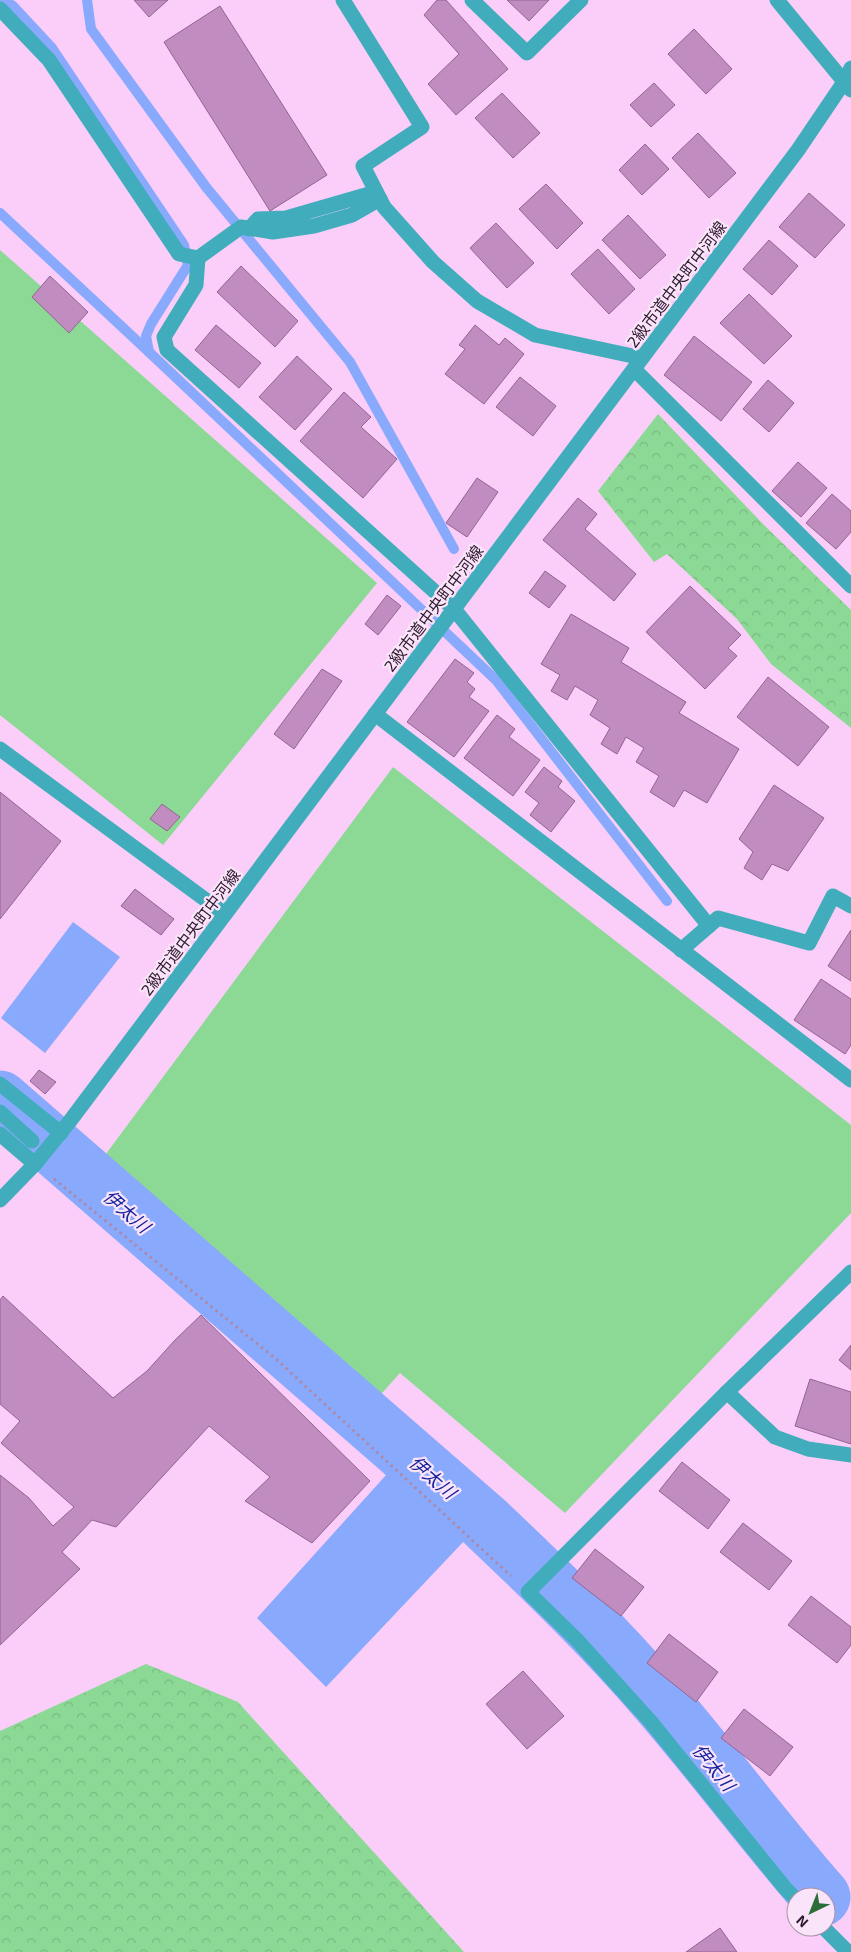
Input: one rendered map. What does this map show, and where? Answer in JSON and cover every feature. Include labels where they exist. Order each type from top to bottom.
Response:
[{"type":"street","points":[[343,0],[422,127],[363,166],[384,207],[433,262],[485,306],[535,335],[638,364],[851,586]]},
{"type":"street","points":[[472,0],[527,53],[581,0]]},
{"type":"street","points":[[777,0],[848,86]]},
{"type":"street","points":[[0,9],[49,60],[179,254],[198,258],[241,228],[273,232],[314,226],[352,215],[378,196]]},
{"type":"street","name":"2級市道中央町中河線","points":[[0,1200],[35,1164],[61,1133],[798,150],[848,86],[851,68]]},
{"type":"street","points":[[198,258],[196,286],[164,337],[167,350],[454,609],[709,926]]},
{"type":"street","points":[[375,714],[850,1079]]},
{"type":"street","points":[[0,749],[225,914]]},
{"type":"street","points":[[681,950],[718,918],[808,943],[833,896],[851,906]]},
{"type":"street","points":[[0,1084],[61,1133]]},
{"type":"street","points":[[0,1112],[32,1141]]},
{"type":"street","points":[[0,1134],[35,1164]]},
{"type":"street","points":[[786,1887],[651,1722],[577,1640],[528,1592],[727,1392],[851,1272]]},
{"type":"street","points":[[727,1392],[775,1437],[808,1448],[851,1455]]},
{"type":"street","points":[[833,1937],[848,1952]]},
{"type":"path","points":[[35,1164],[276,1359],[528,1592]]},
{"type":"green space","points":[[0,250],[377,583],[163,845],[0,715]]},
{"type":"green space","points":[[658,414],[763,524],[851,610],[851,728],[771,664],[737,619],[667,554],[654,562],[598,491]]},
{"type":"green space","points":[[393,767],[851,1125],[851,1213],[565,1513],[400,1373],[375,1401],[97,1166]]},
{"type":"green space","points":[[146,1664],[238,1702],[464,1952],[0,1952],[0,1731]]},
{"type":"water","points":[[73,922],[120,957],[45,1053],[1,1018]]},
{"type":"water","points":[[387,1474],[465,1540],[326,1687],[257,1618]]},
{"type":"building","points":[[134,0],[168,0],[149,17]]},
{"type":"building","points":[[437,0],[446,0],[508,69],[456,115],[428,84],[459,54],[424,15]]},
{"type":"building","points":[[507,0],[549,0],[529,21]]},
{"type":"building","points":[[220,6],[327,175],[270,211],[164,42]]},
{"type":"building","points":[[694,29],[732,69],[706,94],[668,54]]},
{"type":"building","points":[[654,83],[675,105],[651,127],[630,105]]},
{"type":"building","points":[[502,93],[540,133],[513,158],[475,118]]},
{"type":"building","points":[[698,133],[736,173],[709,198],[672,158]]},
{"type":"building","points":[[645,144],[669,169],[642,195],[619,170]]},
{"type":"building","points":[[546,184],[583,223],[557,249],[519,209]]},
{"type":"building","points":[[809,193],[845,225],[815,258],[779,227]]},
{"type":"building","points":[[628,215],[666,255],[640,279],[602,240]]},
{"type":"building","points":[[496,223],[534,263],[507,288],[470,248]]},
{"type":"building","points":[[769,240],[798,266],[772,295],[743,269]]},
{"type":"building","points":[[598,249],[635,289],[609,314],[571,274]]},
{"type":"building","points":[[241,266],[298,321],[275,347],[217,292]]},
{"type":"building","points":[[50,276],[88,312],[69,333],[32,297]]},
{"type":"building","points":[[749,294],[792,336],[764,364],[720,323]]},
{"type":"building","points":[[216,325],[261,363],[239,388],[195,350]]},
{"type":"building","points":[[475,325],[499,345],[505,338],[524,354],[484,404],[445,374],[465,349],[459,345]]},
{"type":"building","points":[[694,336],[752,382],[721,421],[664,375]]},
{"type":"building","points":[[297,356],[332,389],[295,430],[259,397]]},
{"type":"building","points":[[520,377],[556,406],[533,436],[496,407]]},
{"type":"building","points":[[768,380],[794,403],[769,432],[743,409]]},
{"type":"building","points":[[344,392],[371,417],[361,427],[397,459],[363,498],[300,441]]},
{"type":"building","points":[[798,462],[827,488],[801,517],[772,491]]},
{"type":"building","points":[[477,478],[498,492],[467,537],[446,523]]},
{"type":"building","points":[[832,494],[851,511],[851,532],[836,549],[806,523]]},
{"type":"building","points":[[578,498],[597,514],[585,529],[636,574],[614,601],[543,540]]},
{"type":"building","points":[[545,571],[566,586],[549,608],[529,593]]},
{"type":"building","points":[[690,586],[741,635],[728,648],[737,656],[705,689],[646,632]]},
{"type":"building","points":[[387,595],[401,606],[378,635],[365,624]]},
{"type":"building","points":[[571,614],[629,648],[621,662],[686,702],[679,713],[739,749],[707,803],[684,790],[674,807],[650,792],[659,776],[636,762],[644,748],[626,737],[617,754],[601,744],[610,728],[590,715],[598,700],[575,686],[567,700],[551,691],[560,675],[541,664]]},
{"type":"building","points":[[455,659],[474,673],[467,682],[475,689],[469,697],[489,711],[454,757],[407,722]]},
{"type":"building","points":[[322,669],[342,681],[294,749],[274,734]]},
{"type":"building","points":[[768,677],[829,727],[798,766],[737,717]]},
{"type":"building","points":[[497,715],[515,729],[509,737],[540,760],[513,796],[464,758]]},
{"type":"building","points":[[544,767],[562,781],[558,787],[575,801],[551,832],[530,815],[539,803],[525,792]]},
{"type":"building","points":[[774,785],[824,818],[788,871],[772,864],[762,880],[744,868],[753,852],[739,839]]},
{"type":"building","points":[[0,792],[61,841],[0,919]]},
{"type":"building","points":[[162,804],[180,817],[167,831],[150,819]]},
{"type":"building","points":[[135,889],[174,919],[161,935],[121,906]]},
{"type":"building","points":[[851,930],[851,981],[828,966]]},
{"type":"building","points":[[821,979],[851,999],[851,1045],[845,1054],[794,1020]]},
{"type":"building","points":[[39,1070],[56,1082],[45,1094],[30,1081]]},
{"type":"building","points":[[3,1296],[113,1398],[147,1371],[201,1315],[370,1481],[312,1543],[245,1501],[270,1477],[209,1426],[116,1527],[92,1520],[62,1552],[80,1569],[0,1645],[0,1475],[29,1498],[53,1526],[74,1507],[1,1443],[20,1421],[0,1404],[0,1300]]},
{"type":"building","points":[[851,1345],[851,1370],[839,1360]]},
{"type":"building","points":[[810,1379],[851,1392],[851,1444],[795,1426]]},
{"type":"building","points":[[682,1462],[730,1500],[708,1529],[659,1491]]},
{"type":"building","points":[[743,1523],[792,1561],[769,1590],[720,1552]]},
{"type":"building","points":[[595,1549],[644,1587],[621,1616],[572,1578]]},
{"type":"building","points":[[811,1596],[851,1627],[851,1645],[837,1663],[788,1625]]},
{"type":"building","points":[[669,1634],[718,1672],[696,1702],[647,1663]]},
{"type":"building","points":[[523,1671],[564,1716],[527,1749],[486,1704]]},
{"type":"building","points":[[744,1709],[793,1747],[770,1776],[721,1738]]},
{"type":"building","points":[[720,1928],[737,1952],[686,1952]]},
{"type":"waterway","points":[[4,0],[13,6],[52,48],[184,245],[188,265],[151,324],[146,336],[149,352],[496,680],[667,901]]},
{"type":"waterway","points":[[87,0],[91,29],[206,187],[350,362],[454,549]]},
{"type":"waterway","points":[[0,213],[149,352]]},
{"type":"waterway","name":"伊太川","points":[[0,1100],[486,1523],[531,1566],[639,1677],[813,1887]]}]
